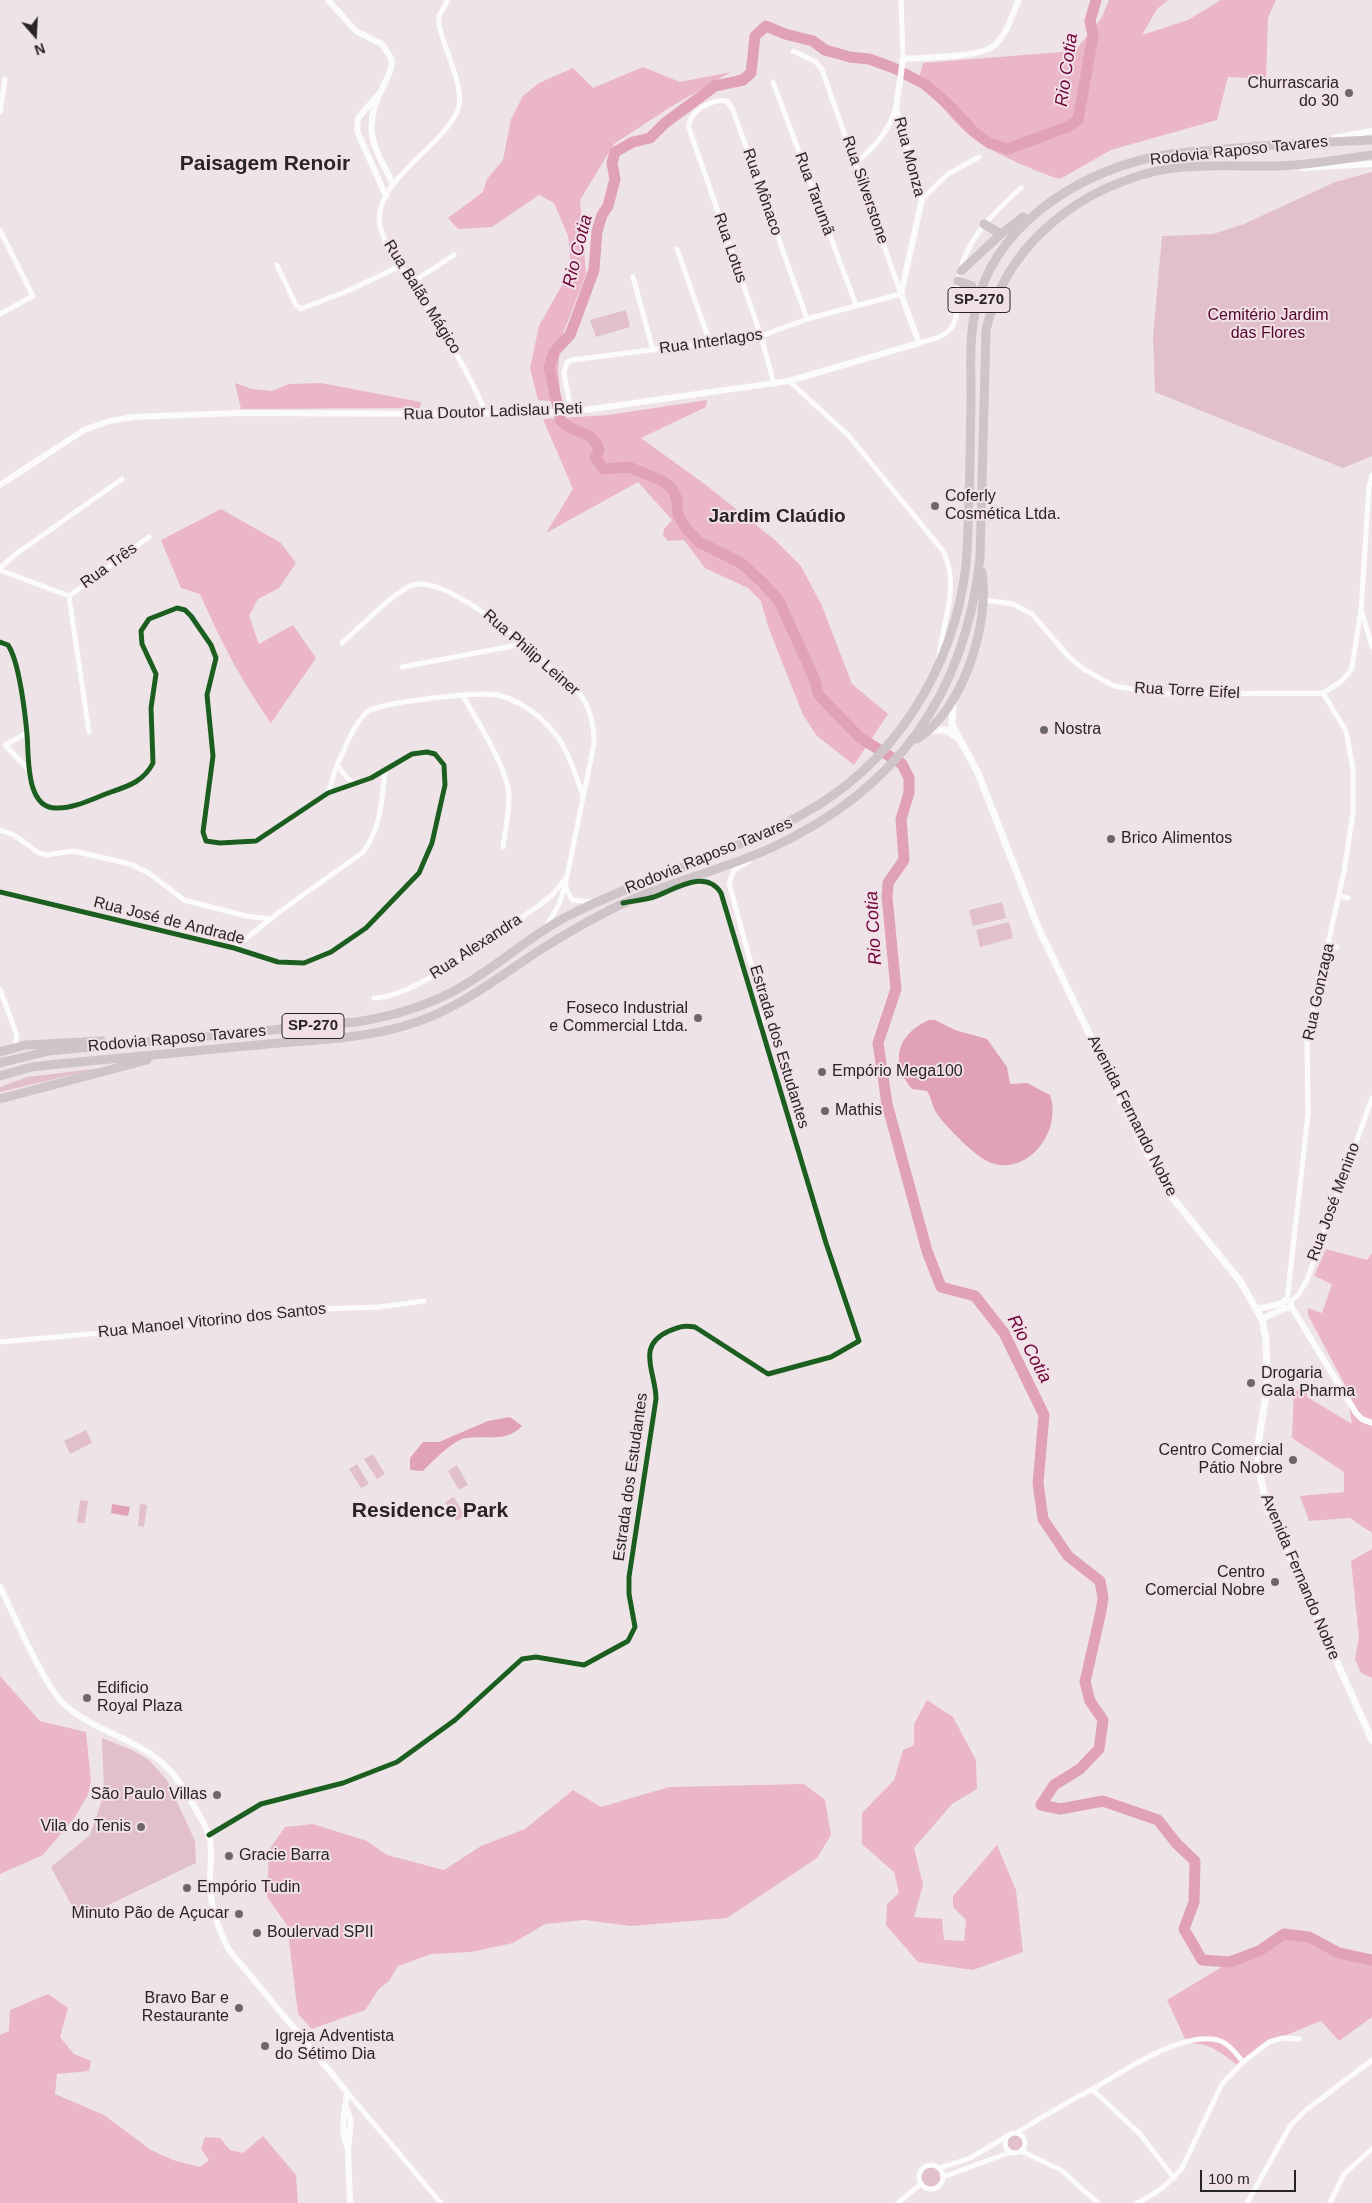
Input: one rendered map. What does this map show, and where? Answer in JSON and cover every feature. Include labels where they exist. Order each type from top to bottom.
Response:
[{"type":"highway","name":"Rodovia Raposo Tavares","points":[[0,1063],[49,1051],[356,1022],[405,1012],[453,992],[545,930],[596,902],[802,815],[837,792],[872,762],[910,718],[938,668],[957,614],[966,565],[972,351],[975,311],[990,268],[1001,250],[1028,219],[1055,198],[1105,174],[1155,156],[1314,142],[1372,140]]},
{"type":"highway","name":"Rodovia Raposo Tavares","points":[[0,1076],[40,1066],[351,1037],[403,1027],[430,1018],[468,999],[567,933],[623,903],[769,849],[806,830],[846,804],[886,770],[906,748],[935,707],[956,662],[970,618],[980,558],[986,330],[991,311],[1002,285],[1018,258],[1044,228],[1068,210],[1112,187],[1146,173],[1175,168],[1281,166],[1372,155]]},
{"type":"highway","points":[[975,311],[972,286],[960,276],[1001,234],[1031,211],[1055,198]]},
{"type":"highway","points":[[984,224],[1001,234]]},
{"type":"highway","points":[[906,748],[930,730],[954,697],[978,636],[984,600],[980,558]]},
{"type":"highway","points":[[0,1052],[35,1044],[97,1040],[137,1042]]},
{"type":"highway","points":[[0,1099],[174,1053]]},
{"type":"main road","name":"Avenida Fernando Nobre","points":[[954,697],[951,718],[957,737],[978,773],[1038,927],[1143,1146],[1172,1197],[1240,1281],[1262,1319],[1267,1355],[1267,1388],[1258,1444],[1258,1466],[1267,1507],[1372,1740]]},
{"type":"main road","points":[[930,730],[946,730],[957,737]]},
{"type":"street","points":[[328,0],[350,27],[382,44],[390,54],[392,66],[371,117],[370,130],[393,184]]},
{"type":"street","name":"Rua Balão Mágico","points":[[448,0],[439,16],[439,26],[456,81],[459,106],[446,126],[393,184],[386,196],[380,225],[400,266],[463,364],[486,413]]},
{"type":"street","points":[[856,164],[882,139],[892,121],[896,108],[903,62],[901,0]]},
{"type":"street","points":[[903,62],[980,52],[994,46],[1003,35],[1018,0]]},
{"type":"street","name":"Rua Silverstone","points":[[793,51],[820,66],[919,343]]},
{"type":"street","points":[[0,112],[5,79]]},
{"type":"street","name":"Rua Tarumã","points":[[773,82],[856,305]]},
{"type":"street","points":[[379,94],[362,111],[358,118],[357,131],[386,196]]},
{"type":"street","name":"Rua Mônaco","points":[[694,113],[718,101],[727,101],[730,104],[807,319]]},
{"type":"street","name":"Rua Monza","points":[[896,108],[922,199],[901,294]]},
{"type":"street","name":"Rua Lotus","points":[[694,113],[690,118],[689,128],[760,336],[774,384]]},
{"type":"street","points":[[1314,142],[1372,131]]},
{"type":"street","points":[[922,199],[948,174],[979,156]]},
{"type":"street","points":[[1281,166],[1320,168],[1372,164]]},
{"type":"street","name":"Rua Doutor Ladislau Reti","points":[[0,486],[84,430],[110,421],[133,418],[238,413],[399,415],[568,412],[789,381],[943,335],[953,325],[960,276],[974,238],[984,224],[1021,188]]},
{"type":"street","points":[[0,230],[33,296],[0,314]]},
{"type":"street","points":[[677,249],[710,343]]},
{"type":"street","points":[[411,283],[454,255]]},
{"type":"street","points":[[277,265],[296,305],[300,308],[352,289],[400,266]]},
{"type":"street","points":[[633,277],[653,350]]},
{"type":"street","name":"Rua Interlagos","points":[[568,412],[564,373],[567,362],[578,358],[760,336],[807,319],[901,294]]},
{"type":"street","points":[[789,381],[849,436],[941,548],[950,570],[952,585],[938,668]]},
{"type":"street","points":[[1323,693],[1340,683],[1348,675],[1352,667],[1361,610],[1369,487],[1372,475]]},
{"type":"street","points":[[89,732],[69,596],[0,569],[16,554],[122,478]]},
{"type":"street","name":"Rua Três","points":[[69,596],[149,537]]},
{"type":"street","name":"Rua Philip Leiner","points":[[342,643],[405,588],[420,584],[430,585],[481,610],[579,693],[590,711],[594,744],[565,886],[559,904],[545,930]]},
{"type":"street","name":"Rua Torre Eifel","points":[[984,600],[1013,604],[1032,614],[1070,658],[1085,670],[1114,686],[1162,694],[1323,693]]},
{"type":"street","name":"Rua José de Andrade","points":[[0,892],[234,948],[290,964],[304,964],[316,959],[366,928],[419,873],[432,843],[445,785],[444,765],[435,754],[427,752],[404,758],[371,778],[328,793],[256,841],[210,843],[204,836],[213,756],[207,695],[216,658],[211,645],[191,616],[177,608],[149,619],[141,631],[142,644],[153,666],[156,682],[151,708],[153,763],[150,771],[134,784],[71,806],[55,808],[42,804],[38,800],[29,770]]},
{"type":"street","points":[[1361,610],[1372,647]]},
{"type":"street","points":[[0,642],[8,645],[15,656],[27,733],[29,770]]},
{"type":"street","points":[[402,668],[523,644]]},
{"type":"street","name":"Rua Gonzaga","points":[[1287,1304],[1308,1115],[1307,1038],[1339,896],[1354,813],[1353,769],[1346,731],[1323,693]]},
{"type":"street","points":[[328,793],[337,765],[362,718],[375,707],[463,696],[498,695],[523,705],[536,714],[557,736],[583,795]]},
{"type":"street","points":[[463,696],[508,786],[509,798],[502,847]]},
{"type":"street","points":[[27,733],[2,743],[29,770]]},
{"type":"street","points":[[337,765],[348,779],[354,783]]},
{"type":"street","points":[[234,948],[362,853],[368,846],[373,836],[381,802],[385,771]]},
{"type":"street","points":[[0,830],[14,835],[39,853],[47,855],[73,851],[130,864],[149,874],[184,900],[246,916],[271,919]]},
{"type":"street","name":"Estrada dos Estudantes","points":[[760,1031],[764,1013],[762,1001],[730,890],[730,879],[737,867],[782,845],[806,830]]},
{"type":"street","name":"Rua Alexandra","points":[[374,998],[393,996],[423,982],[541,904],[554,893],[567,876]]},
{"type":"street","name":"Estrada dos Estudantes","points":[[209,1835],[261,1804],[343,1783],[398,1762],[455,1720],[522,1660],[536,1657],[580,1666],[628,1641],[635,1627],[629,1594],[629,1577],[656,1399],[656,1388],[648,1356],[650,1347],[662,1335],[683,1325],[695,1327],[768,1374],[831,1357],[859,1341],[826,1243],[760,1031],[722,898],[714,885],[696,881],[652,898],[623,903]]},
{"type":"street","points":[[565,886],[572,900],[596,902]]},
{"type":"street","points":[[1339,896],[1348,898]]},
{"type":"street","points":[[1328,944],[1337,947]]},
{"type":"street","points":[[0,989],[17,1036],[14,1048]]},
{"type":"street","points":[[752,1004],[762,1001]]},
{"type":"street","points":[[17,1036],[35,1044]]},
{"type":"street","name":"Rua José Menino","points":[[1262,1319],[1287,1304],[1299,1294],[1307,1280],[1372,1098]]},
{"type":"street","name":"Rua Manoel Vitorino dos Santos","points":[[0,1342],[212,1323],[293,1310],[379,1307],[424,1301]]},
{"type":"street","points":[[1257,1309],[1287,1304],[1356,1413],[1362,1419],[1372,1423]]},
{"type":"street","points":[[0,1587],[46,1679],[64,1704],[84,1720],[150,1752],[165,1764],[180,1784],[209,1835],[211,1906],[219,1931],[229,1950],[441,2203]]},
{"type":"street","points":[[1137,2203],[1174,2178],[1189,2155],[1210,2105],[1222,2084],[1243,2062],[1270,2042],[1283,2038],[1299,2039]]},
{"type":"street","points":[[940,2168],[943,2177],[940,2186],[934,2189],[926,2189],[920,2184],[919,2176],[922,2169],[929,2165],[940,2168],[970,2158],[1011,2133],[1018,2132],[1134,2063],[1184,2042],[1200,2040],[1220,2041],[1233,2050],[1243,2062]]},
{"type":"street","points":[[1247,2203],[1290,2126],[1306,2110],[1372,2060]]},
{"type":"street","points":[[1092,2089],[1140,2134],[1174,2178]]},
{"type":"street","points":[[347,2092],[346,2107],[352,2122],[348,2149],[350,2203]]},
{"type":"street","points":[[1018,2132],[1025,2139],[1025,2146],[1021,2151]]},
{"type":"street","points":[[1006,2137],[1006,2147],[1011,2152]]},
{"type":"street","points":[[1330,2203],[1344,2174],[1372,2149]]},
{"type":"street","points":[[943,2177],[1011,2152],[1021,2151],[1062,2170],[1086,2195],[1098,2203]]},
{"type":"street","points":[[898,2203],[920,2184]]},
{"type":"street","points":[[1086,2195],[1089,2203]]},
{"type":"green space","name":"Cemitério Jardim das Flores","points":[[1372,172],[1372,456],[1343,468],[1155,392],[1153,336],[1162,236],[1213,234],[1244,224],[1335,182]]},
{"type":"green space","points":[[626,310],[630,327],[596,337],[590,320]]},
{"type":"green space","points":[[1002,902],[1006,918],[973,926],[969,910]]},
{"type":"green space","points":[[1009,922],[1013,938],[980,947],[976,930]]},
{"type":"green space","points":[[101,1068],[0,1092],[0,1087],[27,1077]]},
{"type":"green space","points":[[86,1430],[92,1443],[70,1454],[64,1441]]},
{"type":"green space","points":[[373,1454],[385,1474],[377,1479],[364,1459]]},
{"type":"green space","points":[[357,1464],[369,1484],[361,1488],[349,1469]]},
{"type":"green space","points":[[457,1465],[468,1485],[459,1490],[448,1471]]},
{"type":"green space","points":[[454,1497],[465,1516],[456,1521],[445,1502]]},
{"type":"green space","points":[[80,1500],[88,1501],[85,1523],[77,1523]]},
{"type":"green space","points":[[140,1504],[147,1505],[144,1527],[138,1526]]},
{"type":"green space","name":"Vila do Tenis","points":[[102,1738],[132,1750],[149,1760],[167,1780],[195,1841],[196,1863],[79,1919],[51,1867],[90,1835],[104,1794]]},
{"type":"green space","points":[[1011,2133],[1019,2133],[1025,2139],[1025,2147],[1019,2153],[1011,2153],[1005,2147],[1005,2139]]},
{"type":"green space","points":[[931,2165],[940,2168],[943,2177],[940,2186],[931,2189],[922,2186],[919,2177],[922,2168]]},
{"type":"shaded area","points":[[1109,0],[1168,0],[1157,9],[1142,35],[1188,20],[1221,0],[1276,0],[1268,18],[1266,79],[1228,77],[1217,120],[1111,150],[1060,179],[1019,163],[980,143],[954,121],[919,78],[923,63],[1075,51],[1102,17]]},
{"type":"shaded area","points":[[643,67],[680,82],[731,72],[669,108],[614,144],[580,200],[586,274],[561,339],[558,369],[561,402],[538,400],[530,368],[539,326],[571,269],[568,236],[554,203],[539,195],[492,227],[458,229],[448,218],[483,192],[487,179],[503,160],[511,119],[523,96],[539,83],[573,68],[593,88]]},
{"type":"shaded area","points":[[235,383],[252,389],[272,391],[289,384],[321,383],[421,402],[420,408],[241,409]]},
{"type":"shaded area","points":[[707,400],[706,407],[641,438],[706,485],[775,540],[801,566],[822,606],[852,684],[888,714],[854,765],[817,736],[803,715],[769,629],[761,601],[748,588],[705,568],[684,540],[668,541],[663,535],[664,529],[672,520],[638,482],[546,533],[573,489],[543,419],[608,415]]},
{"type":"shaded area","points":[[221,509],[281,543],[296,563],[279,588],[258,599],[249,616],[259,644],[293,625],[316,658],[271,723],[232,660],[200,594],[181,588],[161,540]]},
{"type":"shaded area","points":[[929,1020],[935,1020],[955,1030],[987,1039],[1007,1067],[1010,1084],[1027,1083],[1050,1095],[1053,1111],[1044,1141],[1022,1161],[1009,1165],[994,1164],[979,1156],[939,1117],[927,1091],[912,1089],[905,1079],[900,1069],[899,1059],[903,1041],[918,1026]]},
{"type":"shaded area","points":[[1326,1249],[1367,1260],[1372,1253],[1372,1533],[1350,1518],[1309,1521],[1300,1496],[1344,1492],[1344,1472],[1292,1438],[1294,1392],[1306,1387],[1307,1397],[1352,1424],[1346,1387],[1308,1315],[1308,1308],[1322,1313],[1332,1284],[1314,1276]]},
{"type":"shaded area","points":[[510,1417],[522,1426],[509,1435],[466,1438],[443,1452],[423,1471],[410,1470],[410,1458],[423,1442],[439,1442],[488,1421]]},
{"type":"shaded area","points":[[112,1504],[130,1507],[128,1516],[111,1513]]},
{"type":"shaded area","points":[[1372,1549],[1372,1678],[1361,1673],[1355,1659],[1359,1637],[1351,1561]]},
{"type":"shaded area","points":[[0,1676],[40,1721],[86,1732],[91,1781],[88,1795],[75,1817],[43,1855],[0,1874]]},
{"type":"shaded area","points":[[927,1700],[953,1717],[976,1760],[977,1789],[952,1804],[914,1848],[923,1885],[914,1917],[942,1919],[944,1940],[964,1941],[966,1920],[953,1907],[953,1896],[997,1845],[1016,1890],[1023,1952],[973,1970],[918,1962],[886,1925],[887,1904],[899,1893],[894,1872],[862,1844],[862,1813],[894,1780],[903,1750],[914,1745],[914,1724]]},
{"type":"shaded area","points":[[804,1784],[825,1800],[831,1835],[817,1858],[727,1918],[631,1926],[584,1920],[545,1924],[513,1943],[471,1952],[431,1954],[398,1966],[389,1981],[379,1989],[365,2010],[312,2029],[298,2014],[287,1925],[267,1897],[269,1850],[285,1827],[313,1824],[367,1841],[387,1855],[444,1870],[481,1846],[525,1829],[573,1790],[601,1807],[669,1787]]},
{"type":"shaded area","points":[[1284,1934],[1309,1937],[1339,1953],[1372,1960],[1372,2017],[1339,2041],[1321,2021],[1274,2040],[1237,2065],[1208,2046],[1187,2043],[1167,2000],[1230,1962],[1259,1951]]},
{"type":"shaded area","points":[[48,1994],[68,2008],[60,2037],[74,2054],[91,2061],[89,2071],[57,2074],[55,2094],[104,2115],[151,2150],[173,2160],[200,2167],[209,2160],[201,2149],[205,2137],[220,2138],[230,2150],[243,2153],[263,2136],[296,2175],[298,2203],[0,2203],[0,2035],[9,2031],[10,2010]]},
{"type":"waterway","name":"Rio Cotia","points":[[1096,0],[1090,21],[1093,36],[1078,120],[1067,127],[1008,149],[989,143],[972,130],[951,107],[926,85],[894,68],[869,59],[850,57],[825,50],[813,41],[785,34],[766,26],[755,36],[751,73],[743,80],[715,86],[665,123],[650,138],[633,142],[615,152],[612,163],[615,179],[608,206],[602,215],[597,231],[594,270],[570,335],[554,352],[549,367],[561,421],[593,439],[599,451],[595,457],[604,469],[629,467],[663,481],[673,490],[677,500],[678,515],[685,527],[699,542],[741,563],[779,601],[815,680],[818,694],[859,737],[902,764],[909,778],[909,793],[901,819],[904,860],[888,883],[887,897],[896,989],[878,1043],[887,1104],[927,1251],[941,1287],[975,1296],[1004,1333],[1044,1415],[1038,1483],[1043,1519],[1068,1556],[1100,1581],[1103,1598],[1085,1682],[1090,1701],[1103,1720],[1099,1749],[1080,1769],[1054,1785],[1041,1805],[1060,1809],[1103,1801],[1158,1820],[1177,1844],[1195,1861],[1194,1902],[1184,1929],[1202,1960],[1230,1962],[1259,1951],[1284,1934],[1309,1937],[1339,1953],[1372,1960]]},
{"type":"cycle path","points":[[0,642],[8,645],[15,663],[25,713],[31,779],[34,790],[46,806],[56,808],[70,807],[130,785],[141,779],[153,763],[151,708],[156,674],[142,644],[141,631],[149,619],[177,608],[185,610],[191,616],[211,645],[216,658],[207,695],[213,756],[203,832],[206,841],[220,843],[256,841],[328,793],[371,778],[412,754],[427,752],[435,754],[444,765],[445,785],[432,843],[419,873],[366,928],[331,952],[304,963],[278,962],[234,948],[0,892]]},
{"type":"cycle path","points":[[209,1835],[261,1804],[343,1783],[397,1762],[455,1720],[522,1659],[536,1657],[584,1665],[628,1641],[635,1627],[629,1594],[629,1577],[656,1399],[650,1352],[653,1344],[659,1337],[679,1327],[695,1327],[768,1374],[831,1357],[859,1341],[826,1243],[721,893],[707,882],[698,881],[654,897],[623,903]]},
{"type":"place","name":"Churrascaria do 30","points":[[1349,93]]},
{"type":"place","name":"Coferly Cosmética Ltda.","points":[[935,506]]},
{"type":"place","name":"Nostra","points":[[1044,730]]},
{"type":"place","name":"Brico Alimentos","points":[[1111,839]]},
{"type":"place","name":"Foseco Industrial e Commercial Ltda.","points":[[698,1018]]},
{"type":"place","name":"Empório Mega100","points":[[822,1072]]},
{"type":"place","name":"Mathis","points":[[825,1111]]},
{"type":"place","name":"Drogaria Gala Pharma","points":[[1251,1383]]},
{"type":"place","name":"Centro Comercial Pátio Nobre","points":[[1293,1460]]},
{"type":"place","name":"Centro Comercial Nobre","points":[[1275,1582]]},
{"type":"place","name":"Edificio Royal Plaza","points":[[87,1698]]},
{"type":"place","name":"São Paulo Villas","points":[[217,1795]]},
{"type":"place","name":"Vila do Tenis","points":[[141,1827]]},
{"type":"place","name":"Gracie Barra","points":[[229,1856]]},
{"type":"place","name":"Empório Tudin","points":[[187,1888]]},
{"type":"place","name":"Minuto Pão de Açucar","points":[[239,1914]]},
{"type":"place","name":"Boulervad SPII","points":[[257,1933]]},
{"type":"place","name":"Bravo Bar e Restaurante","points":[[239,2008]]},
{"type":"place","name":"Igreja Adventista do Sétimo Dia","points":[[265,2046]]},
{"type":"district","name":"Paisagem Renoir","points":[[265,164]]},
{"type":"district","name":"Jardim Claúdio","points":[[777,517]]},
{"type":"district","name":"Residence Park","points":[[430,1511]]}]
